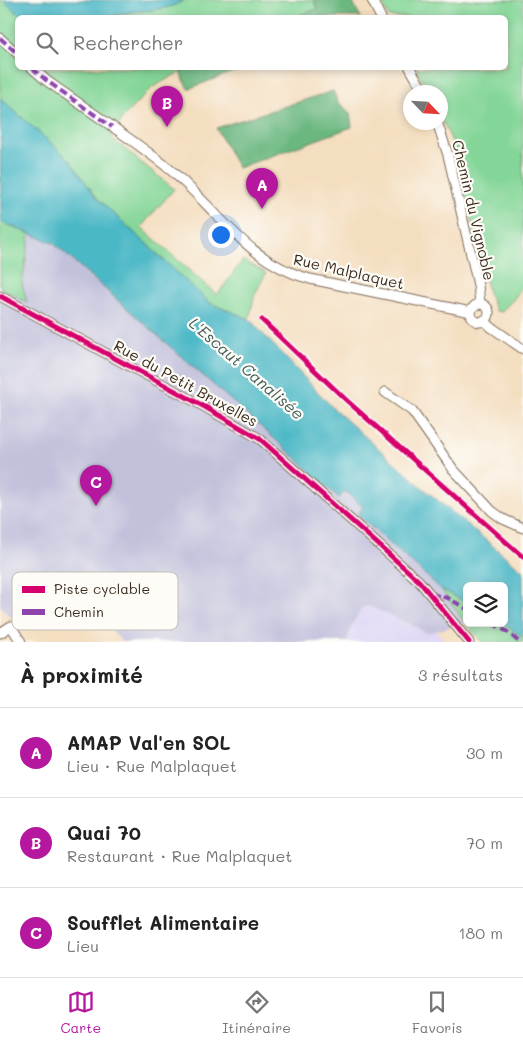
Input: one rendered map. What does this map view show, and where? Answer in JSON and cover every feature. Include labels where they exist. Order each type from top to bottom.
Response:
[{"type":"street","points":[[372,0],[380,15]]},
{"type":"street","points":[[0,38],[15,51]]},
{"type":"street","name":"Rue Malplaquet","points":[[34,70],[162,163],[251,250],[276,267],[310,279],[471,312]]},
{"type":"street","points":[[411,70],[420,85]]},
{"type":"street","name":"Chemin du Vignoble","points":[[440,130],[448,155],[478,286],[480,304]]},
{"type":"street","name":"Rue du Petit Bruxelles","points":[[0,296],[205,406],[260,439],[419,581],[469,642]]},
{"type":"street","points":[[480,304],[488,310],[488,315],[484,320],[476,321],[472,317],[471,312],[474,306],[480,304]]},
{"type":"street","points":[[484,320],[523,349]]},
{"type":"street","points":[[385,392],[412,411],[453,469],[492,511],[509,523],[523,528]]},
{"type":"street","points":[[0,633],[11,626],[12,628]]},
{"type":"street","points":[[14,630],[21,642]]},
{"type":"shaded area","points":[[30,234],[52,243],[339,497],[345,491],[363,508],[358,515],[441,589],[463,623],[425,633],[418,628],[368,606],[362,608],[352,625],[347,642],[122,642],[112,630],[178,630],[178,572],[12,572],[12,616],[10,617],[0,605],[0,288],[26,301],[22,283]]},
{"type":"shaded area","points":[[368,606],[418,628],[425,633],[436,631],[446,642],[347,642],[352,625],[362,608]]},
{"type":"green space","points":[[0,0],[3,0],[21,15],[15,15],[15,70],[183,70],[153,87],[124,116],[111,138],[174,189],[141,227],[217,295],[243,260],[266,273],[255,294],[249,319],[210,303],[97,198],[69,159],[0,98]]},
{"type":"green space","points":[[184,0],[314,0],[317,9],[302,15],[120,15],[167,8]]},
{"type":"green space","points":[[314,0],[351,0],[360,15],[300,15],[317,9]]},
{"type":"green space","points":[[380,0],[523,0],[523,286],[502,312],[496,311],[488,292],[454,146],[447,130],[448,85],[424,85],[417,70],[508,70],[508,15],[388,15]]},
{"type":"green space","points":[[184,70],[238,70],[188,89],[180,72]]},
{"type":"green space","points":[[333,91],[338,102],[350,113],[352,127],[238,168],[216,128]]},
{"type":"green space","points":[[0,221],[30,234],[22,283],[27,302],[0,288]]},
{"type":"green space","points":[[441,589],[463,601],[463,620]]},
{"type":"green space","points":[[469,627],[508,627],[523,637],[523,642],[483,642]]},
{"type":"water","points":[[3,0],[184,0],[167,8],[117,15],[20,15]]},
{"type":"water","name":"L'Escaut Canalisée","points":[[0,98],[69,159],[97,198],[210,303],[249,319],[333,408],[423,488],[523,571],[523,637],[508,627],[508,582],[463,582],[463,601],[441,589],[358,515],[363,507],[345,491],[339,498],[53,243],[1,222]]},
{"type":"marked path","points":[[0,38],[15,51]]},
{"type":"marked path","points":[[34,70],[112,127]]},
{"type":"marked path","points":[[431,594],[448,598],[463,607]]},
{"type":"marked path","points":[[499,627],[519,642]]},
{"type":"cycle path","points":[[0,296],[205,407],[260,439],[419,581],[469,642]]},
{"type":"cycle path","points":[[262,320],[345,399],[523,557]]},
{"type":"place","name":"Quai 70","points":[[167,127]]},
{"type":"place","name":"AMAP Val'en SOL","points":[[262,209]]},
{"type":"place","name":"Soufflet Alimentaire","points":[[96,506]]}]
